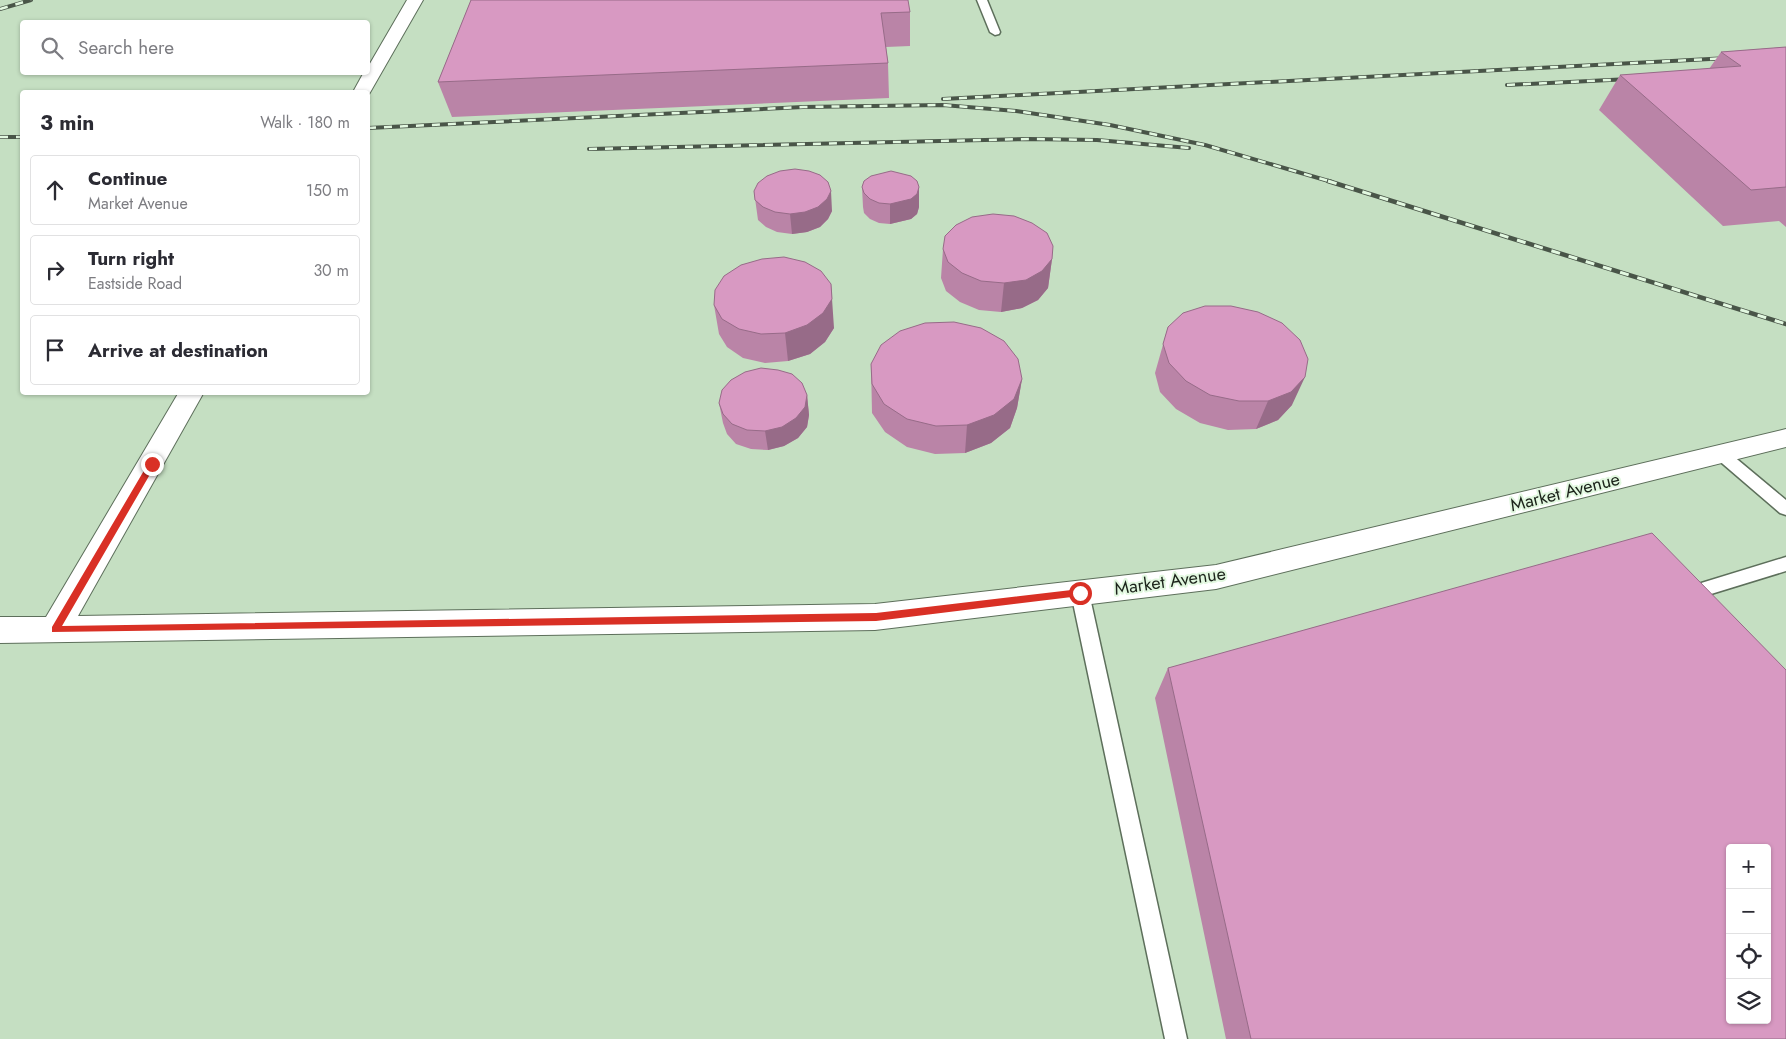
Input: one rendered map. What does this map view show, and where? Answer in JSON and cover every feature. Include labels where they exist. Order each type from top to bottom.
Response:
[{"type":"street","points":[[363,90],[416,0]]},
{"type":"street","points":[[55,630],[190,395]]},
{"type":"street","name":"Market Avenue","points":[[0,630],[876,617],[1216,577],[1786,438]]},
{"type":"lane","points":[[982,0],[995,32]]},
{"type":"lane","points":[[1721,454],[1786,509]]},
{"type":"lane","points":[[1674,598],[1786,564]]},
{"type":"lane","points":[[1080,593],[1176,1039]]},
{"type":"shaded area","points":[[0,0],[1786,0],[1786,1039],[0,1039]]},
{"type":"building","points":[[471,0],[908,0],[910,12],[881,13],[888,63],[438,82]]},
{"type":"building","points":[[1786,47],[1786,187],[1751,190],[1620,75],[1741,66],[1721,52]]},
{"type":"building","points":[[795,169],[820,175],[828,182],[831,191],[827,199],[818,207],[805,212],[790,214],[775,212],[763,207],[755,200],[754,191],[758,183],[767,176],[780,171]]},
{"type":"building","points":[[891,171],[911,176],[917,181],[919,187],[917,194],[911,199],[890,204],[879,203],[870,199],[864,193],[862,187],[864,181],[871,176]]},
{"type":"building","points":[[993,214],[1014,216],[1032,223],[1047,233],[1053,246],[1052,259],[1042,271],[1026,280],[1004,283],[981,281],[962,273],[948,262],[943,249],[945,236],[956,225],[972,217]]},
{"type":"building","points":[[784,257],[805,262],[821,271],[831,284],[832,299],[823,313],[807,325],[785,333],[761,334],[739,329],[722,319],[714,305],[715,290],[724,276],[741,265],[762,259]]},
{"type":"building","points":[[1205,306],[1231,306],[1258,312],[1282,323],[1300,340],[1308,359],[1305,377],[1291,392],[1268,401],[1239,401],[1210,395],[1186,381],[1169,363],[1163,344],[1168,327],[1183,313]]},
{"type":"building","points":[[954,322],[981,328],[1004,341],[1018,359],[1022,379],[1014,399],[994,415],[967,425],[936,426],[907,419],[884,404],[872,384],[871,364],[881,345],[900,331],[925,323]]},
{"type":"building","points":[[761,368],[792,374],[802,383],[807,395],[805,407],[796,418],[782,427],[765,431],[747,430],[732,424],[723,414],[719,403],[722,390],[731,380],[745,372]]},
{"type":"building","points":[[1652,533],[1786,670],[1786,1039],[1251,1039],[1168,668]]},
{"type":"railway","points":[[0,9],[31,0]]},
{"type":"railway","points":[[943,99],[1729,58]]},
{"type":"railway","points":[[1507,85],[1630,79]]},
{"type":"railway","points":[[370,128],[803,107],[943,105],[1016,111],[1110,125],[1205,145],[1332,182]]},
{"type":"railway","points":[[0,137],[20,137]]},
{"type":"railway","points":[[589,149],[1029,139],[1097,140],[1189,148]]},
{"type":"railway","points":[[1328,181],[1786,324]]},
{"type":"route","points":[[152,464],[55,630],[876,617],[1080,593]]}]
